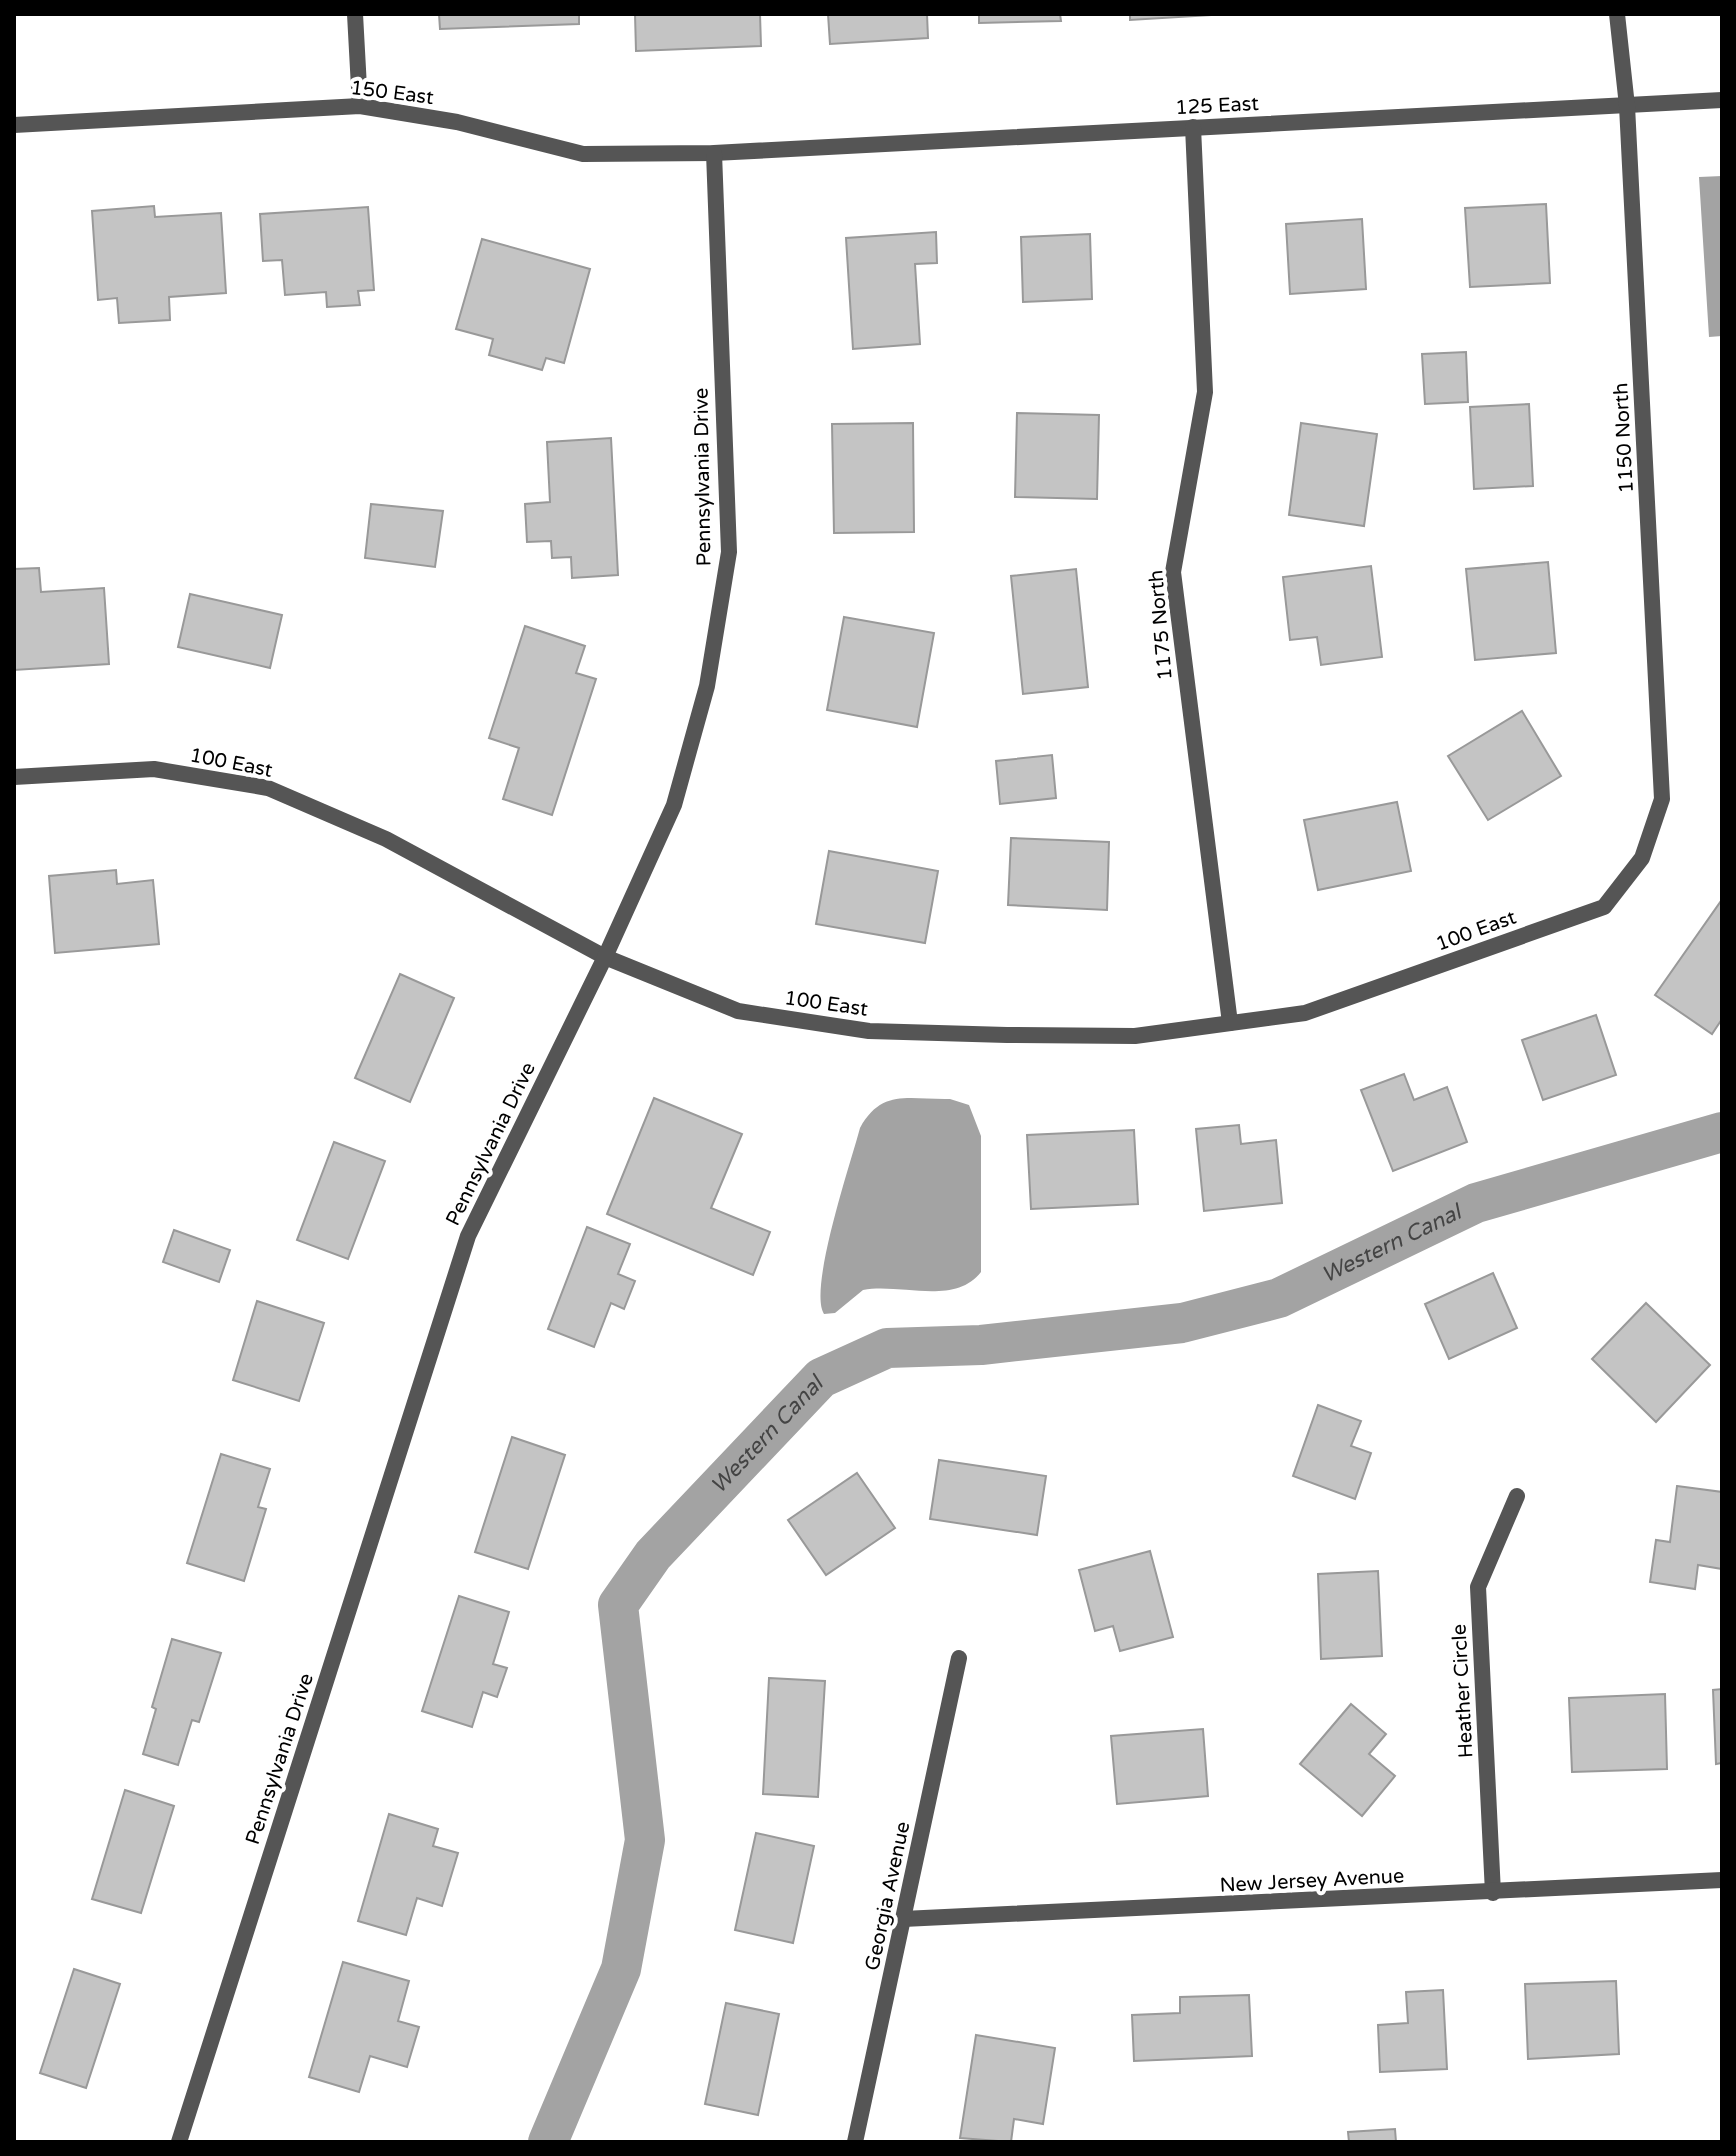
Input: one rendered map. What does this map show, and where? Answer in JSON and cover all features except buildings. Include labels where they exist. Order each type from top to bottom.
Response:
[{"type":"street","points":[[355,14],[360,106]]},
{"type":"street","name":"1150 North","points":[[1617,14],[1627,106],[1662,799],[1642,858]]},
{"type":"street","name":"125 East","points":[[714,153],[1722,100]]},
{"type":"street","name":"150 East","points":[[14,125],[360,106],[457,122],[583,154],[714,153]]},
{"type":"street","name":"1175 North","points":[[1193,127],[1205,392],[1173,572],[1230,1023]]},
{"type":"street","name":"Pennsylvania Drive","points":[[179,2142],[468,1236],[605,957],[674,805],[707,686],[729,552],[714,153]]},
{"type":"street","name":"100 East","points":[[14,777],[154,769],[268,788],[386,839],[605,957],[738,1011],[869,1031],[1135,1036],[1305,1013],[1604,907],[1642,858]]},
{"type":"street","name":"Heather Circle","points":[[1493,1893],[1478,1587],[1517,1496]]},
{"type":"street","name":"Georgia Avenue","points":[[855,2142],[959,1658]]},
{"type":"street","name":"New Jersey Avenue","points":[[903,1919],[1722,1880]]},
{"type":"shaded area","points":[[1722,176],[1722,336],[1709,337],[1699,177]]},
{"type":"shaded area","points":[[909,1098],[950,1099],[969,1105],[981,1136],[981,1272],[970,1282],[942,1291],[863,1290],[835,1313],[824,1314],[821,1300],[826,1253],[860,1128],[869,1115],[887,1102]]},
{"type":"waterway","name":"Western Canal","points":[[548,2142],[621,1969],[645,1840],[618,1605],[653,1555],[821,1378],[887,1348],[981,1345],[1182,1323],[1279,1298],[1476,1203],[1722,1132]]}]
